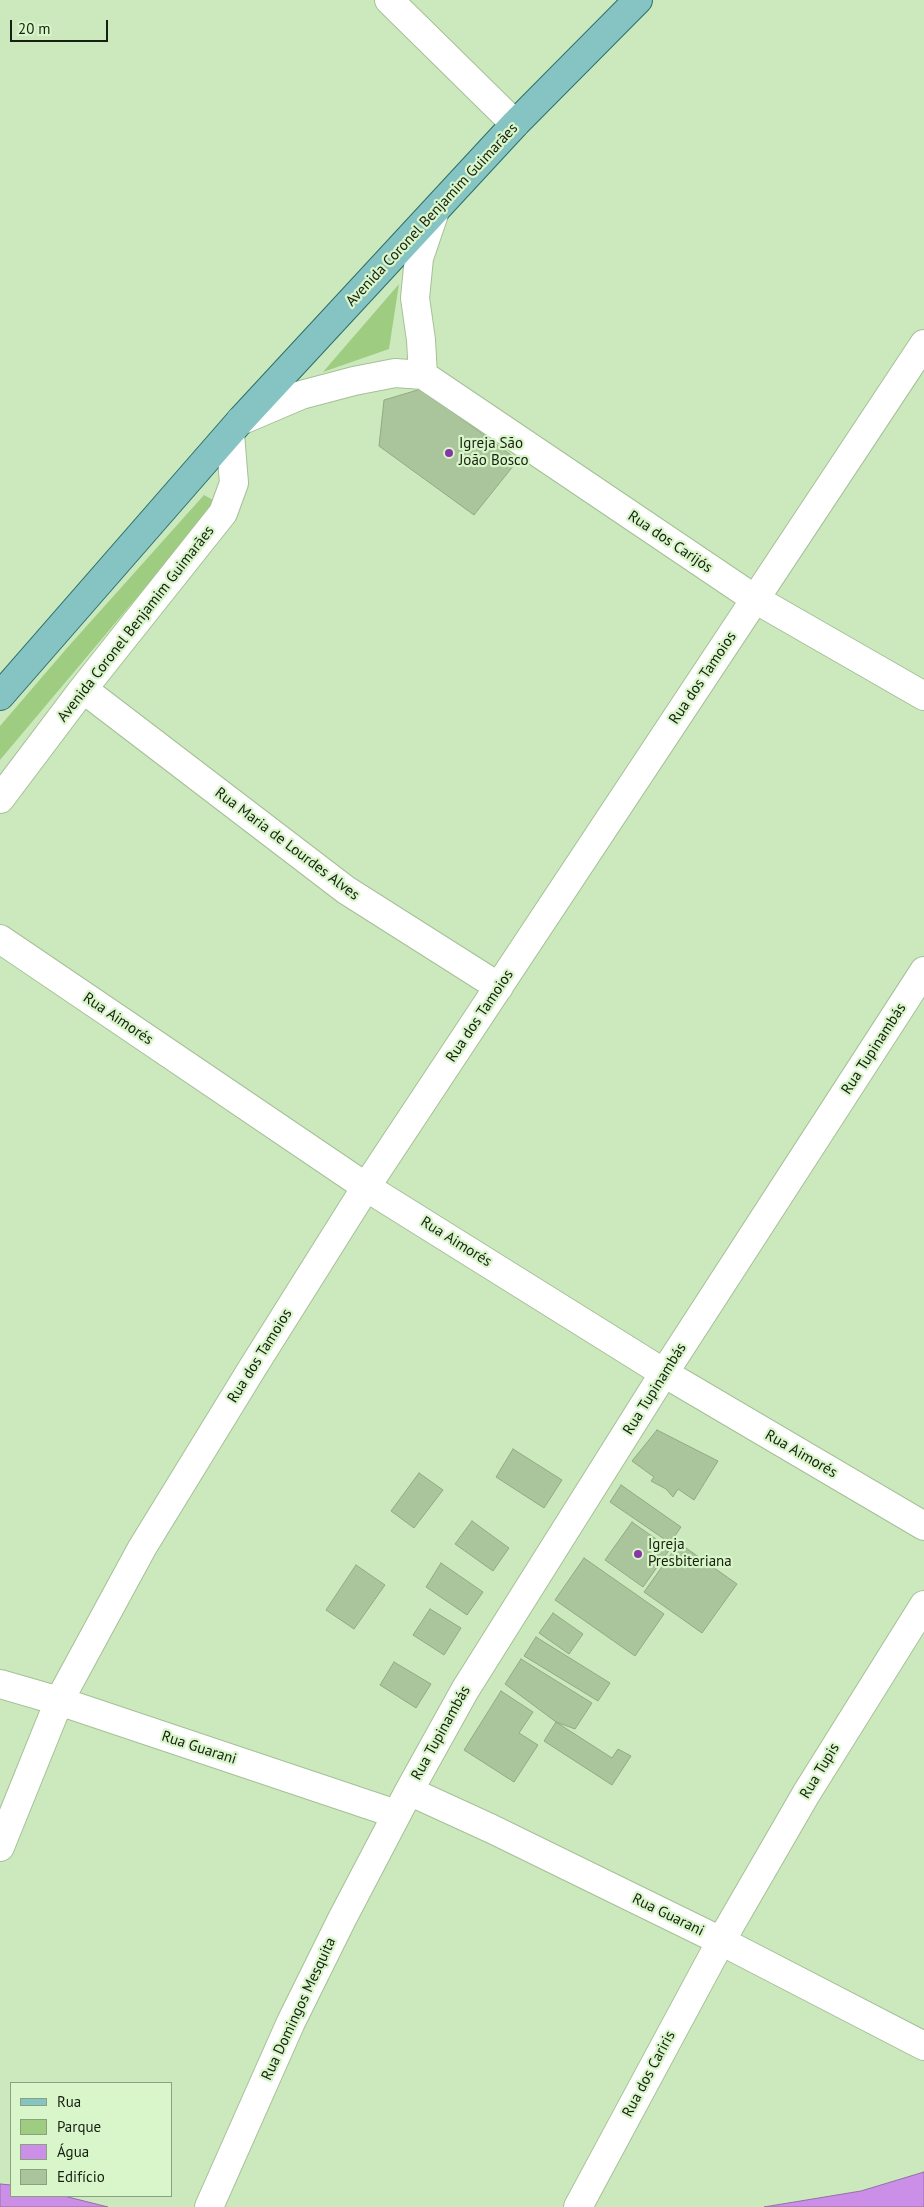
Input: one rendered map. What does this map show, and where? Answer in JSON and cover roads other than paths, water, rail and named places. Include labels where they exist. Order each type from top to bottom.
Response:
[{"type":"main road","name":"Avenida Coronel Benjamim Guimarães","points":[[3,686],[235,428],[515,124],[638,0]]},
{"type":"street","points":[[389,0],[515,124]]},
{"type":"street","points":[[423,375],[421,340],[415,298],[419,258],[434,214]]},
{"type":"street","name":"Rua dos Tamoios","points":[[0,1847],[59,1701],[142,1548],[366,1186],[924,344]]},
{"type":"street","name":"Rua dos Carijós","points":[[235,428],[301,395],[354,381],[395,373],[423,375],[756,599],[924,696]]},
{"type":"street","name":"Avenida Coronel Benjamim Guimarães","points":[[0,799],[83,689],[223,513],[234,483],[235,428]]},
{"type":"street","name":"Rua Maria de Lourdes Alves","points":[[83,689],[346,890],[499,987]]},
{"type":"street","name":"Rua Aimorés","points":[[0,939],[366,1186],[664,1373],[924,1526]]},
{"type":"street","name":"Rua Tupinambás","points":[[402,1803],[465,1690],[664,1373],[924,971]]},
{"type":"street","name":"Rua Tupis","points":[[722,1941],[812,1785],[924,1605]]},
{"type":"street","name":"Rua Guarani","points":[[0,1684],[492,1829],[722,1941],[924,2046]]},
{"type":"street","name":"Rua Domingos Mesquita","points":[[213,2197],[291,2022],[402,1803]]},
{"type":"street","name":"Rua dos Cariris","points":[[578,2207],[722,1941]]},
{"type":"water","points":[[924,2172],[924,2207],[764,2207],[861,2191]]},
{"type":"water","points":[[0,2184],[10,2185],[10,2197],[68,2197],[108,2207],[0,2207]]},
{"type":"place","name":"Igreja São João Bosco","points":[[449,453]]},
{"type":"place","name":"Igreja Presbiteriana","points":[[638,1554]]}]
